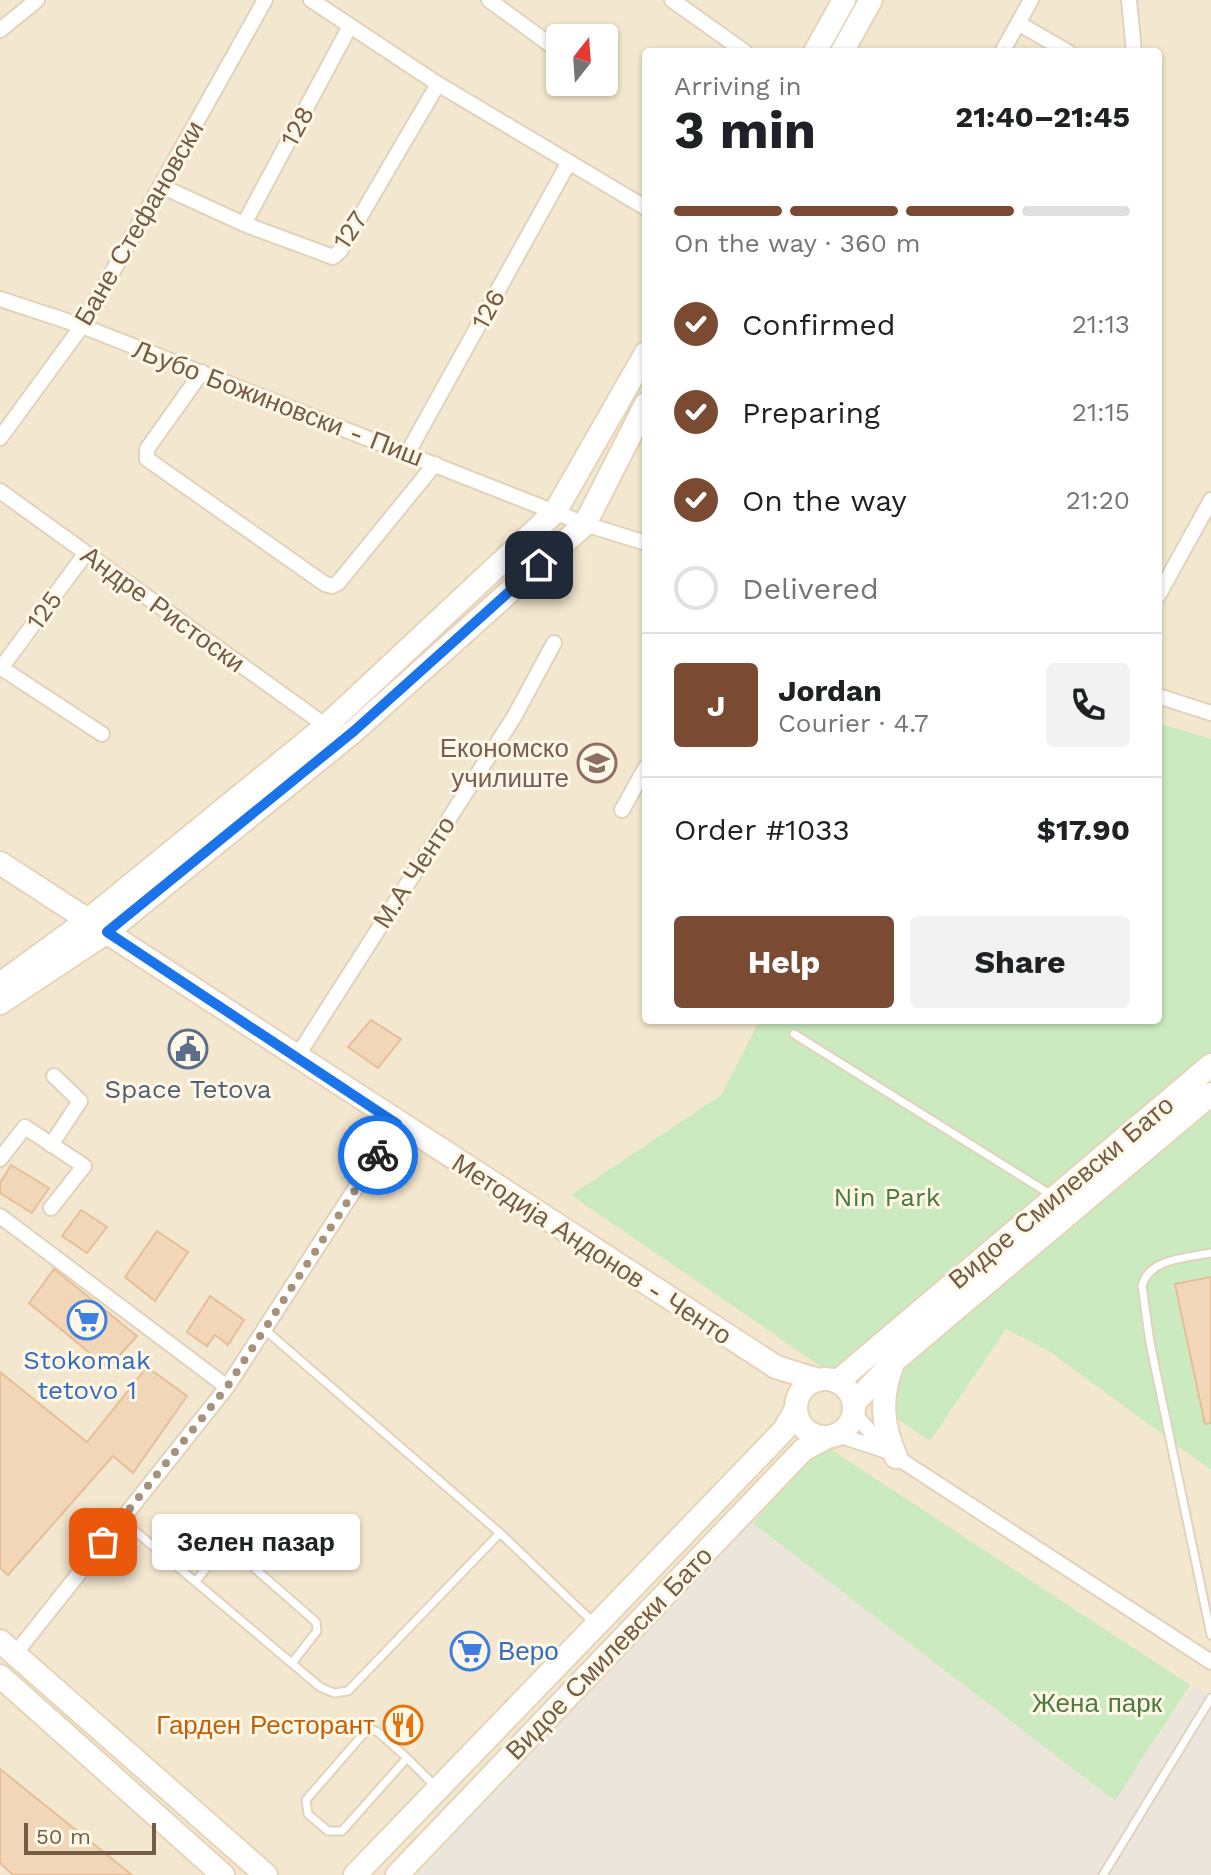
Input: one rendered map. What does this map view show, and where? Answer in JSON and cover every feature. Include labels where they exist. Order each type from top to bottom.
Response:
[{"type":"street","points":[[0,30],[37,0]]},
{"type":"street","name":"Бане Стефановски","points":[[0,438],[82,326],[265,0]]},
{"type":"street","points":[[311,0],[438,84],[642,206]]},
{"type":"street","points":[[489,0],[546,42]]},
{"type":"street","points":[[672,0],[739,48]]},
{"type":"street","points":[[817,48],[844,0]]},
{"type":"street","points":[[844,48],[871,0]]},
{"type":"street","points":[[1004,48],[1031,0]]},
{"type":"street","points":[[1129,0],[1134,48]]},
{"type":"street","points":[[1018,23],[1061,48]]},
{"type":"street","name":"128","points":[[244,224],[349,28]]},
{"type":"street","name":"127","points":[[161,186],[244,224],[325,257],[333,257],[340,251],[438,84]]},
{"type":"street","name":"126","points":[[407,454],[568,164]]},
{"type":"street","name":"Љубо Божиновски - Пиш","points":[[0,299],[82,326],[585,524],[642,542]]},
{"type":"street","points":[[0,984],[97,926],[326,726],[555,512],[642,360]]},
{"type":"street","points":[[202,372],[147,449],[147,459],[325,584],[332,586],[338,583],[435,464]]},
{"type":"street","points":[[0,1003],[354,731],[585,524],[642,412]]},
{"type":"street","name":"Андре Ристоски","points":[[0,491],[326,726]]},
{"type":"street","points":[[1162,589],[1211,500]]},
{"type":"street","name":"125","points":[[1,667],[86,553]]},
{"type":"street","name":"М.А Ченто","points":[[296,1058],[514,717],[554,643]]},
{"type":"street","points":[[1,667],[102,734]]},
{"type":"street","points":[[1162,697],[1211,713]]},
{"type":"street","points":[[622,810],[642,774]]},
{"type":"street","name":"Методија Андонов - Ченто","points":[[0,863],[397,1124],[776,1367],[828,1381]]},
{"type":"street","name":"Видое Смилевски Бато","points":[[828,1381],[1055,1198],[1211,1065]]},
{"type":"street","points":[[51,1145],[80,1101],[54,1076]]},
{"type":"street","name":"Видое Смилевски Бато","points":[[854,1408],[894,1361],[1211,1094]]},
{"type":"street","points":[[266,1875],[8,1647],[120,1519],[227,1387],[397,1124]]},
{"type":"street","points":[[0,1159],[25,1127],[84,1166],[51,1208]]},
{"type":"street","points":[[0,1216],[227,1387]]},
{"type":"street","points":[[892,1454],[882,1408],[885,1384],[894,1361]]},
{"type":"street","name":"Методија Андонов - Ченто","points":[[776,1367],[796,1405]]},
{"type":"street","points":[[892,1454],[854,1408],[845,1387],[828,1381],[809,1384],[796,1405],[805,1429],[892,1454],[1211,1662]]},
{"type":"street","name":"Видое Смилевски Бато","points":[[355,1875],[784,1430],[796,1405]]},
{"type":"street","points":[[831,1436],[846,1430],[854,1408]]},
{"type":"street","name":"Видое Смилевски Бато","points":[[397,1875],[803,1450],[831,1436]]},
{"type":"street","points":[[0,1676],[223,1875]]},
{"type":"lane","points":[[794,1034],[1055,1198]]},
{"type":"lane","points":[[1211,1253],[1160,1264],[1150,1270],[1142,1286],[1150,1343],[1211,1635]]},
{"type":"lane","points":[[264,1329],[500,1533],[597,1625]]},
{"type":"lane","points":[[120,1519],[320,1687],[334,1693],[348,1691],[500,1533]]},
{"type":"lane","points":[[196,1581],[220,1551],[229,1548],[237,1553],[316,1622],[317,1631],[292,1663]]},
{"type":"lane","points":[[1114,1875],[1105,1871],[1211,1698]]},
{"type":"lane","points":[[407,1758],[342,1831],[328,1831],[308,1814],[306,1800],[365,1732],[378,1732],[407,1758],[437,1789]]},
{"type":"shaded area","points":[[0,0],[1211,0],[1211,1875],[0,1875]]},
{"type":"shaded area","points":[[750,1521],[1114,1801],[1194,1685],[1211,1696],[1211,1875],[417,1875]]},
{"type":"green space","name":"Nin Park","points":[[1162,724],[1211,739],[1211,1470],[1049,1351],[1006,1329],[930,1441],[571,1195],[721,1095],[758,1024],[1162,1024]]},
{"type":"green space","name":"Жена парк","points":[[821,1443],[1190,1685],[1115,1801],[753,1523]]},
{"type":"building","points":[[371,1020],[401,1039],[378,1068],[348,1047]]},
{"type":"building","points":[[11,1165],[49,1188],[32,1213],[0,1193],[0,1183]]},
{"type":"building","points":[[81,1210],[107,1227],[87,1253],[62,1236]]},
{"type":"building","points":[[157,1231],[188,1252],[155,1301],[125,1277]]},
{"type":"building","points":[[54,1269],[137,1336],[108,1368],[29,1303]]},
{"type":"building","points":[[1211,1277],[1211,1423],[1205,1424],[1175,1284]]},
{"type":"building","points":[[210,1296],[244,1320],[228,1345],[215,1335],[207,1346],[187,1332]]},
{"type":"building","points":[[147,1367],[187,1396],[133,1473],[113,1456],[8,1575],[0,1568],[0,1372],[87,1442]]},
{"type":"building","points":[[0,1769],[132,1875],[13,1875],[0,1863]]},
{"type":"way so far","points":[[103,1542],[227,1387],[378,1155]]},
{"type":"place","name":"Економско училиште","points":[[597,763]]},
{"type":"place","name":"Space Tetova","points":[[188,1049]]},
{"type":"place","name":"Stokomak tetovo 1","points":[[87,1320]]},
{"type":"place","name":"Зелен пазар","points":[[103,1542]]},
{"type":"place","name":"Веро","points":[[470,1651]]},
{"type":"place","name":"Гарден Ресторант","points":[[403,1725]]},
{"type":"route","points":[[378,1155],[397,1124],[107,932],[354,731],[539,565]]}]
